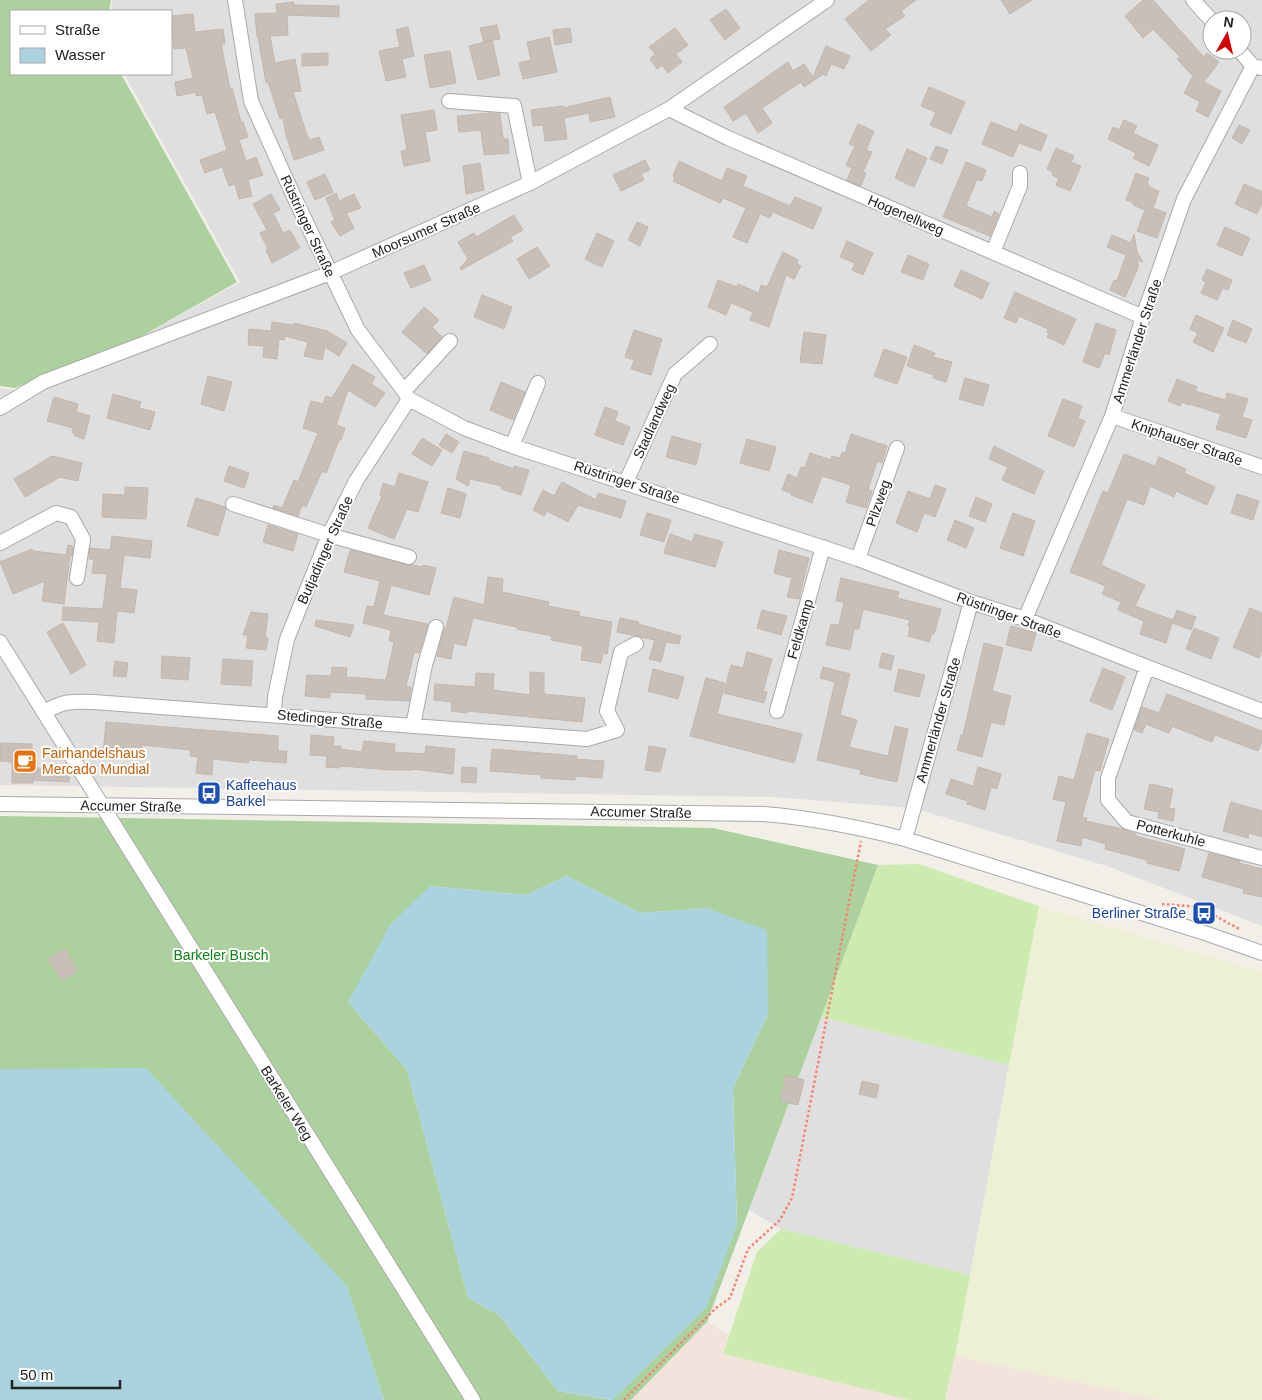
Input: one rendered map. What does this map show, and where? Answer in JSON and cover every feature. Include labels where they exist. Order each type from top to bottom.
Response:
[{"type":"street","name":"Rüstringer Straße","points":[[235,0],[251,101],[358,330],[406,395],[464,428],[512,446],[823,547],[971,602],[1025,618],[1262,711]]},
{"type":"street","name":"Moorsumer Straße","points":[[0,408],[43,382],[330,273],[530,184],[669,109],[827,0]]},
{"type":"street","points":[[1193,0],[1202,10]]},
{"type":"street","name":"Ammerländer Straße","points":[[1025,618],[1112,416],[1143,317],[1184,199],[1258,67]]},
{"type":"street","points":[[449,101],[514,106],[530,184]]},
{"type":"street","name":"Hogenellweg","points":[[669,109],[728,138],[1143,317]]},
{"type":"street","points":[[993,252],[1020,186],[1020,173]]},
{"type":"street","name":"Butjadinger Straße","points":[[274,714],[275,697],[287,639],[329,535],[356,481],[406,395],[450,341]]},
{"type":"street","name":"Stadlandweg","points":[[626,482],[675,374],[710,344]]},
{"type":"street","points":[[512,446],[538,383]]},
{"type":"street","name":"Kniphauser Straße","points":[[1112,416],[1262,467]]},
{"type":"street","name":"Pilzweg","points":[[858,559],[897,448]]},
{"type":"street","points":[[233,504],[329,535],[409,557]]},
{"type":"street","points":[[0,543],[56,513],[71,517],[84,539],[77,578]]},
{"type":"street","name":"Feldkamp","points":[[777,711],[823,547]]},
{"type":"street","name":"Ammerländer Straße","points":[[905,839],[971,602]]},
{"type":"street","points":[[413,726],[425,665],[436,627]]},
{"type":"street","name":"Barkeler Weg","points":[[0,642],[473,1400]]},
{"type":"street","name":"Stedinger Straße","points":[[44,712],[58,704],[70,701],[274,714],[587,739],[617,730],[607,711],[621,652],[636,644]]},
{"type":"street","name":"Potterkuhle","points":[[1147,667],[1108,778],[1108,800],[1127,822],[1262,858]]},
{"type":"street","name":"Accumer Straße","points":[[0,804],[764,814],[816,820],[905,839],[1199,930],[1262,952]]},
{"type":"path","points":[[624,1400],[716,1308],[730,1298],[748,1249],[780,1220],[792,1198],[864,829]]},
{"type":"shaded area","points":[[112,0],[1262,0],[1262,926],[1110,867],[913,808],[772,797],[0,785],[0,388],[37,394],[240,282],[125,75],[172,75],[172,10],[111,10]]},
{"type":"shaded area","points":[[821,1017],[1009,1065],[970,1275],[781,1229],[749,1210]]},
{"type":"shaded area","points":[[707,1322],[728,1335],[723,1354],[910,1400],[631,1400]]},
{"type":"shaded area","points":[[955,1356],[1162,1400],[945,1400]]},
{"type":"green space","points":[[0,0],[111,0],[109,10],[10,10],[10,75],[122,75],[237,282],[135,340],[15,388],[0,386]]},
{"type":"green space","name":"Barkeler Busch","points":[[0,816],[713,828],[878,865],[707,1322],[631,1400],[613,1400],[737,1225],[733,1088],[768,1014],[707,908],[640,913],[567,876],[526,895],[430,886],[348,1002],[407,1070],[468,1298],[499,1315],[558,1391],[612,1400],[384,1400],[347,1286],[0,1069]]},
{"type":"green space","points":[[919,864],[1039,906],[1009,1065],[821,1017],[878,865]]},
{"type":"green space","points":[[1039,906],[1262,972],[1262,1400],[1162,1400],[955,1356]]},
{"type":"green space","points":[[781,1229],[970,1275],[945,1400],[910,1400],[723,1354],[757,1252]]},
{"type":"water","points":[[567,876],[640,913],[707,908],[767,930],[768,1014],[733,1088],[737,1225],[706,1308],[613,1400],[558,1391],[499,1315],[468,1298],[407,1070],[348,1002],[390,925],[430,886],[526,895]]},
{"type":"water","points":[[146,1068],[347,1286],[384,1400],[0,1400],[0,1069]]},
{"type":"building","points":[[869,0],[916,0],[901,11],[905,16],[885,29],[891,35],[871,51],[845,19]]},
{"type":"building","points":[[1001,0],[1032,0],[1010,14]]},
{"type":"building","points":[[1143,0],[1153,0],[1202,55],[1202,60],[1216,60],[1219,62],[1204,82],[1221,91],[1208,117],[1196,111],[1200,102],[1184,93],[1193,76],[1177,59],[1180,57],[1153,29],[1143,38],[1125,16]]},
{"type":"building","points":[[294,2],[294,5],[339,6],[339,17],[287,15],[288,35],[270,36],[275,63],[295,59],[301,91],[293,92],[307,135],[310,140],[319,137],[324,150],[294,160],[283,118],[280,119],[268,82],[266,83],[257,37],[255,14],[277,13],[276,4]]},
{"type":"building","points":[[726,9],[740,28],[725,40],[710,20]]},
{"type":"building","points":[[193,14],[195,32],[223,29],[225,44],[221,44],[230,89],[232,88],[241,122],[243,122],[248,137],[239,140],[246,161],[256,157],[263,175],[248,180],[252,196],[239,199],[235,184],[229,186],[222,167],[205,173],[200,160],[227,150],[215,112],[207,114],[202,95],[196,96],[196,92],[177,96],[175,82],[193,78],[186,48],[174,49],[172,16]]},
{"type":"building","points":[[497,25],[500,39],[484,42],[480,28]]},
{"type":"building","points":[[408,27],[414,56],[402,59],[406,77],[386,81],[379,51],[400,47],[396,30]]},
{"type":"building","points":[[570,28],[572,42],[555,45],[553,30]]},
{"type":"building","points":[[675,28],[688,45],[676,54],[682,62],[668,73],[662,65],[657,69],[650,59],[655,54],[649,47]]},
{"type":"building","points":[[549,37],[557,72],[523,79],[519,63],[531,60],[527,42]]},
{"type":"building","points":[[492,40],[500,75],[478,80],[469,46]]},
{"type":"building","points":[[826,46],[850,56],[844,69],[831,64],[826,76],[823,74],[804,87],[801,82],[762,108],[772,123],[758,133],[746,113],[733,121],[724,107],[788,62],[793,71],[804,64],[813,77]]},
{"type":"building","points":[[450,51],[456,83],[430,88],[424,55]]},
{"type":"building","points":[[328,53],[328,65],[302,66],[302,54]]},
{"type":"building","points":[[929,87],[965,102],[951,134],[930,125],[936,112],[921,106]]},
{"type":"building","points":[[610,97],[615,117],[590,122],[589,113],[564,118],[567,139],[545,141],[543,125],[533,126],[531,110],[563,106],[563,108]]},
{"type":"building","points":[[434,110],[437,130],[425,132],[430,161],[404,166],[401,151],[407,150],[401,115]]},
{"type":"building","points":[[500,114],[503,139],[508,139],[509,153],[484,155],[481,130],[459,132],[457,116]]},
{"type":"building","points":[[1124,120],[1137,126],[1133,133],[1158,145],[1149,166],[1133,158],[1136,153],[1108,139],[1113,127],[1119,130]]},
{"type":"building","points":[[991,122],[1017,132],[1020,124],[1047,135],[1041,151],[1019,143],[1013,157],[982,144]]},
{"type":"building","points":[[858,124],[874,131],[866,150],[872,152],[863,172],[866,173],[861,186],[847,180],[852,168],[846,165],[855,146],[849,144]]},
{"type":"building","points":[[1239,125],[1250,130],[1242,144],[1232,138]]},
{"type":"building","points":[[936,146],[948,150],[942,164],[930,159]]},
{"type":"building","points":[[1056,148],[1074,156],[1071,162],[1081,166],[1070,191],[1056,185],[1059,179],[1052,175],[1053,172],[1047,169]]},
{"type":"building","points":[[907,149],[927,158],[914,187],[895,178]]},
{"type":"building","points":[[645,160],[650,170],[641,174],[644,180],[621,191],[613,175]]},
{"type":"building","points":[[679,161],[722,181],[727,168],[747,176],[743,186],[790,206],[795,197],[822,208],[813,229],[773,212],[770,218],[760,214],[747,243],[733,237],[746,208],[723,198],[720,203],[673,181]]},
{"type":"building","points":[[966,162],[986,170],[982,181],[977,179],[966,206],[992,217],[994,211],[999,214],[990,236],[943,217]]},
{"type":"building","points":[[480,163],[484,190],[466,194],[463,166]]},
{"type":"building","points":[[1136,173],[1149,178],[1147,184],[1149,187],[1159,191],[1153,208],[1166,213],[1157,238],[1137,231],[1145,210],[1126,200]]},
{"type":"building","points":[[325,174],[333,192],[315,200],[307,182]]},
{"type":"building","points":[[1244,184],[1262,192],[1262,203],[1257,214],[1235,204]]},
{"type":"building","points":[[336,193],[339,201],[354,194],[361,208],[346,213],[354,228],[340,236],[331,222],[335,220],[326,198]]},
{"type":"building","points":[[271,194],[280,210],[273,213],[283,233],[290,230],[300,248],[272,263],[260,233],[267,230],[253,204]]},
{"type":"building","points":[[514,215],[523,230],[510,237],[513,241],[461,270],[460,268],[468,259],[458,242],[474,233],[476,237]]},
{"type":"building","points":[[637,222],[648,227],[640,246],[628,240]]},
{"type":"building","points":[[1225,227],[1250,238],[1242,256],[1217,245]]},
{"type":"building","points":[[597,233],[614,241],[602,267],[585,259]]},
{"type":"building","points":[[1134,234],[1137,252],[1143,262],[1138,260],[1138,268],[1125,297],[1110,290],[1114,280],[1117,281],[1126,255],[1107,247],[1112,235],[1131,243]]},
{"type":"building","points":[[847,241],[873,253],[863,275],[852,270],[855,263],[840,257]]},
{"type":"building","points":[[537,247],[550,266],[529,279],[517,259]]},
{"type":"building","points":[[783,252],[798,260],[797,264],[801,266],[794,279],[786,275],[769,327],[750,320],[753,312],[731,303],[726,315],[708,307],[718,280],[737,287],[738,284],[759,293],[761,285],[767,287]]},
{"type":"building","points":[[908,255],[929,264],[923,280],[901,272]]},
{"type":"building","points":[[424,265],[431,280],[411,288],[404,273]]},
{"type":"building","points":[[1207,269],[1232,280],[1228,290],[1223,288],[1217,300],[1201,293],[1206,282],[1202,280]]},
{"type":"building","points":[[961,270],[989,283],[982,299],[954,286]]},
{"type":"building","points":[[1015,292],[1076,319],[1064,345],[1047,337],[1048,329],[1019,316],[1016,323],[1004,318]]},
{"type":"building","points":[[482,295],[512,307],[504,329],[474,317]]},
{"type":"building","points":[[424,307],[439,320],[432,327],[442,337],[427,354],[402,332]]},
{"type":"building","points":[[1196,315],[1224,328],[1213,352],[1193,342],[1198,333],[1190,329]]},
{"type":"building","points":[[1233,320],[1252,329],[1246,343],[1227,335]]},
{"type":"building","points":[[272,322],[293,325],[294,323],[327,331],[347,343],[339,356],[325,347],[322,360],[304,356],[308,342],[285,336],[284,340],[279,339],[277,359],[263,357],[264,346],[248,345],[249,329],[271,331]]},
{"type":"building","points":[[1096,323],[1116,330],[1109,355],[1105,353],[1099,368],[1083,362]]},
{"type":"building","points":[[634,330],[662,339],[651,375],[631,369],[634,360],[625,357]]},
{"type":"building","points":[[804,332],[826,335],[822,364],[800,362]]},
{"type":"building","points":[[914,345],[935,353],[933,357],[952,362],[946,382],[933,378],[934,375],[907,366]]},
{"type":"building","points":[[884,349],[907,357],[897,384],[874,376]]},
{"type":"building","points":[[353,364],[375,377],[371,384],[385,393],[375,407],[348,390],[336,425],[345,428],[341,440],[339,440],[326,473],[322,471],[306,507],[302,505],[298,516],[273,508],[274,505],[282,508],[294,480],[298,482],[318,433],[303,428],[311,401],[323,404],[326,396],[332,398]]},
{"type":"building","points":[[208,376],[232,382],[224,411],[201,404]]},
{"type":"building","points":[[965,378],[989,385],[983,406],[959,399]]},
{"type":"building","points":[[1177,379],[1197,387],[1195,391],[1225,400],[1227,393],[1248,399],[1242,417],[1252,420],[1246,438],[1216,429],[1221,414],[1182,402],[1180,406],[1168,401]]},
{"type":"building","points":[[501,382],[525,392],[513,420],[490,410]]},
{"type":"building","points":[[113,394],[141,402],[139,408],[155,412],[150,430],[107,418]]},
{"type":"building","points":[[54,397],[78,404],[76,412],[90,416],[84,439],[75,436],[72,431],[73,428],[47,421]]},
{"type":"building","points":[[1063,399],[1082,406],[1078,418],[1085,421],[1074,447],[1048,436]]},
{"type":"building","points":[[605,407],[618,412],[615,421],[630,427],[623,445],[595,435]]},
{"type":"building","points":[[446,434],[459,442],[452,453],[439,445]]},
{"type":"building","points":[[851,434],[887,446],[882,463],[877,461],[868,490],[872,491],[866,508],[846,502],[851,485],[822,476],[812,503],[782,490],[788,474],[797,478],[801,467],[805,468],[810,453],[831,460],[832,456],[840,458],[842,452],[845,453]]},
{"type":"building","points":[[672,436],[701,444],[696,465],[666,457]]},
{"type":"building","points":[[422,438],[442,450],[432,466],[412,454]]},
{"type":"building","points":[[747,439],[776,447],[769,471],[740,463]]},
{"type":"building","points":[[994,446],[1044,471],[1034,494],[1002,480],[1008,467],[989,459]]},
{"type":"building","points":[[464,451],[489,458],[488,460],[514,469],[514,466],[529,470],[521,495],[501,489],[502,486],[470,479],[468,486],[456,479]]},
{"type":"building","points":[[1124,454],[1155,466],[1159,457],[1186,469],[1184,473],[1215,487],[1207,505],[1176,491],[1174,497],[1150,486],[1144,505],[1127,499],[1101,565],[1145,585],[1135,606],[1173,620],[1166,643],[1140,634],[1144,621],[1118,610],[1121,602],[1102,594],[1106,586],[1070,572],[1103,491],[1108,493]]},
{"type":"building","points":[[52,456],[82,463],[78,481],[60,477],[25,497],[14,479]]},
{"type":"building","points":[[229,466],[249,473],[244,488],[224,481]]},
{"type":"building","points":[[399,473],[428,482],[418,512],[407,509],[394,539],[368,528],[382,496],[380,495],[383,483],[395,487]]},
{"type":"building","points":[[562,482],[596,500],[598,493],[626,501],[621,518],[578,505],[568,522],[547,511],[544,516],[533,510],[543,490],[554,496]]},
{"type":"building","points":[[935,485],[946,489],[935,517],[924,513],[917,532],[896,523],[908,491],[930,499]]},
{"type":"building","points":[[125,487],[148,488],[146,519],[102,517],[103,494],[125,495]]},
{"type":"building","points":[[448,488],[466,494],[460,518],[441,513]]},
{"type":"building","points":[[1237,494],[1259,501],[1253,520],[1231,513]]},
{"type":"building","points":[[976,497],[992,504],[985,522],[969,516]]},
{"type":"building","points":[[196,498],[225,507],[218,536],[187,526]]},
{"type":"building","points":[[647,513],[671,520],[664,542],[640,535]]},
{"type":"building","points":[[1013,513],[1035,521],[1023,556],[1000,548]]},
{"type":"building","points":[[955,520],[974,528],[966,548],[947,540]]},
{"type":"building","points":[[268,525],[298,534],[293,551],[263,542]]},
{"type":"building","points":[[670,534],[692,542],[695,534],[723,542],[715,567],[664,553]]},
{"type":"building","points":[[112,536],[152,541],[150,558],[124,555],[120,588],[137,590],[134,613],[117,611],[114,643],[97,641],[99,622],[62,620],[63,607],[103,609],[107,574],[92,573],[94,559],[89,559],[90,548],[110,550]]},
{"type":"building","points":[[68,545],[73,546],[64,604],[42,601],[45,581],[13,594],[0,562],[32,549],[33,551],[66,555]]},
{"type":"building","points":[[350,550],[407,565],[422,567],[423,565],[436,568],[429,595],[391,585],[383,615],[428,624],[419,653],[414,652],[406,687],[411,687],[409,701],[366,699],[366,694],[330,692],[330,698],[305,696],[307,675],[331,676],[332,667],[347,668],[346,677],[386,680],[394,642],[389,641],[391,630],[363,623],[367,606],[374,607],[380,581],[344,572]]},
{"type":"building","points":[[779,550],[809,558],[799,599],[787,597],[792,578],[774,573]]},
{"type":"building","points":[[488,577],[503,579],[502,592],[549,602],[548,606],[580,612],[579,616],[612,622],[607,654],[603,653],[601,663],[581,660],[583,646],[551,640],[552,636],[517,629],[517,627],[473,618],[466,646],[454,643],[451,659],[437,656],[454,597],[484,605]]},
{"type":"building","points":[[841,578],[899,592],[897,598],[941,609],[934,634],[932,633],[929,642],[908,636],[910,620],[863,609],[859,629],[854,629],[850,650],[826,645],[831,624],[839,625],[844,602],[836,601]]},
{"type":"building","points":[[1250,608],[1262,613],[1262,649],[1259,658],[1233,647]]},
{"type":"building","points":[[762,610],[787,616],[781,635],[757,628]]},
{"type":"building","points":[[1177,610],[1196,617],[1191,630],[1172,623]]},
{"type":"building","points":[[251,612],[268,614],[265,637],[268,638],[266,650],[246,648],[248,635],[243,635]]},
{"type":"building","points":[[620,618],[639,622],[638,624],[681,636],[679,644],[666,642],[661,662],[649,659],[655,640],[617,632]]},
{"type":"building","points":[[316,620],[354,625],[350,637],[315,626]]},
{"type":"building","points":[[63,623],[86,665],[71,674],[47,632]]},
{"type":"building","points":[[1011,626],[1036,633],[1031,651],[1006,645]]},
{"type":"building","points":[[1194,628],[1219,638],[1211,659],[1186,649]]},
{"type":"building","points":[[984,643],[1003,648],[992,691],[1011,696],[1004,725],[991,722],[982,757],[957,750],[961,735],[963,735]]},
{"type":"building","points":[[747,652],[772,659],[763,691],[767,692],[764,703],[724,693],[731,665],[743,668]]},
{"type":"building","points":[[882,653],[894,656],[891,670],[879,667]]},
{"type":"building","points":[[162,656],[190,658],[188,680],[161,678]]},
{"type":"building","points":[[223,659],[253,661],[251,686],[221,684]]},
{"type":"building","points":[[115,661],[128,663],[126,677],[113,676]]},
{"type":"building","points":[[823,667],[850,674],[840,715],[857,720],[849,747],[888,756],[895,726],[908,729],[897,782],[860,774],[861,770],[817,760],[835,682],[820,678]]},
{"type":"building","points":[[1103,668],[1125,677],[1112,710],[1090,701]]},
{"type":"building","points":[[653,669],[684,677],[678,699],[648,691]]},
{"type":"building","points":[[899,669],[925,675],[919,697],[894,691]]},
{"type":"building","points":[[530,672],[544,673],[544,694],[585,698],[582,722],[451,711],[452,702],[434,700],[435,684],[475,687],[476,673],[494,674],[493,690],[530,695]]},
{"type":"building","points":[[706,678],[725,683],[717,714],[802,734],[794,763],[690,736]]},
{"type":"building","points":[[1167,694],[1262,731],[1262,741],[1258,751],[1215,735],[1212,742],[1172,726],[1169,733],[1146,724],[1142,733],[1134,730],[1142,707],[1159,713]]},
{"type":"building","points":[[106,722],[278,736],[278,751],[287,751],[286,763],[249,760],[248,763],[213,759],[212,775],[196,773],[198,757],[190,756],[191,750],[142,745],[142,757],[103,754]]},
{"type":"building","points":[[1087,733],[1109,739],[1100,771],[1095,770],[1082,817],[1087,818],[1086,821],[1122,829],[1136,834],[1136,836],[1185,849],[1179,871],[1105,849],[1106,844],[1082,837],[1081,846],[1057,841],[1066,802],[1053,799],[1059,776],[1074,780]]},
{"type":"building","points":[[311,735],[334,737],[333,746],[341,746],[341,749],[362,752],[364,741],[395,744],[394,752],[425,754],[426,746],[455,749],[453,774],[412,769],[326,767],[327,756],[310,755]]},
{"type":"building","points":[[0,743],[32,744],[32,768],[69,769],[69,782],[33,780],[33,783],[12,783],[12,762],[0,761]]},
{"type":"building","points":[[649,746],[666,749],[660,772],[645,770]]},
{"type":"building","points":[[492,749],[577,756],[576,759],[604,761],[602,778],[575,776],[575,780],[541,778],[541,775],[490,771]]},
{"type":"building","points":[[462,767],[477,768],[476,783],[461,782]]},
{"type":"building","points":[[978,767],[1001,774],[997,789],[991,787],[985,810],[967,804],[968,801],[946,794],[951,779],[973,786]]},
{"type":"building","points":[[1150,784],[1173,789],[1169,808],[1175,809],[1173,821],[1158,818],[1159,812],[1144,809]]},
{"type":"building","points":[[1231,802],[1262,811],[1262,837],[1249,833],[1248,838],[1223,831]]},
{"type":"building","points":[[1209,853],[1262,869],[1262,897],[1243,893],[1244,889],[1202,877]]},
{"type":"building","points":[[65,949],[78,971],[62,981],[48,959]]},
{"type":"building","points":[[786,1075],[804,1080],[798,1105],[780,1101]]},
{"type":"building","points":[[862,1081],[879,1085],[876,1098],[859,1094]]},
{"type":"place","name":"Fairhandelshaus Mercado Mundial","points":[[25,761]]},
{"type":"place","name":"Kaffeehaus Barkel","points":[[209,793]]},
{"type":"place","name":"Berliner Straße","points":[[1204,913]]}]
